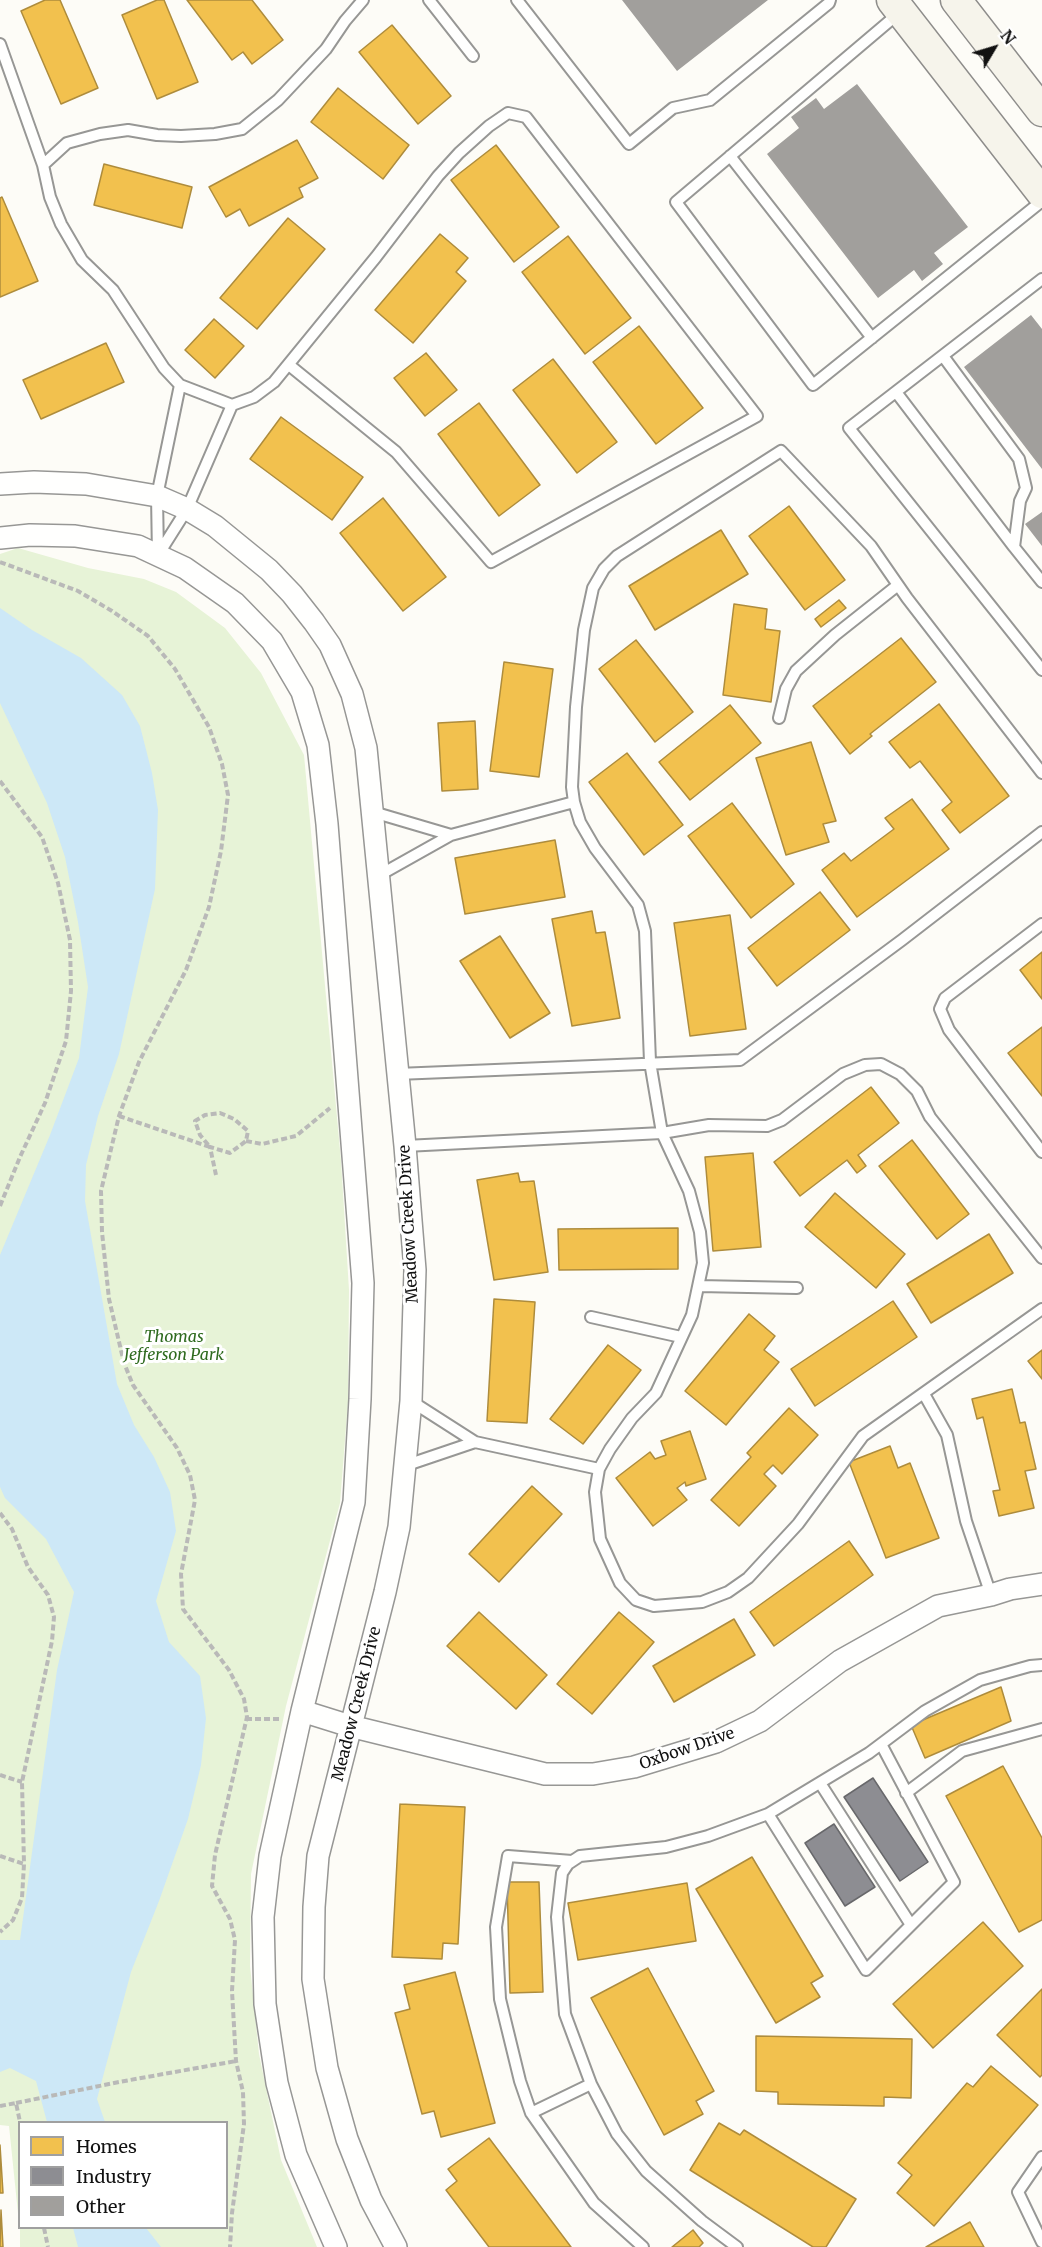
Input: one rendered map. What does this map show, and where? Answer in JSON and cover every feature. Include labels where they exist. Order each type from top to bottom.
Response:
[{"type":"main road","points":[[956,0],[1042,111]]},
{"type":"main road","points":[[897,6],[1042,193]]},
{"type":"street","name":"Meadow Creek Drive","points":[[0,484],[86,484],[157,496],[187,509],[215,526],[269,570],[292,594],[330,645],[352,694],[366,748],[374,812],[415,1270],[411,1401],[407,1465],[399,1527],[385,1592],[318,1856],[314,1907],[314,1979],[327,2068],[347,2139],[371,2200],[396,2247]]},
{"type":"street","points":[[0,538],[30,535],[75,536],[138,546],[185,568],[235,603],[272,641],[302,692],[318,746],[327,824],[363,1283],[354,1502],[291,1709],[263,1917],[265,2004],[277,2083],[296,2155],[336,2247]]},
{"type":"street","name":"Oxbow Drive","points":[[291,1709],[350,1726],[545,1774],[592,1774],[634,1767],[716,1742],[759,1721],[840,1661],[938,1606],[1042,1584]]},
{"type":"lane","points":[[43,165],[67,143],[100,134],[128,130],[181,136],[215,134],[243,129],[278,100],[318,58],[363,0]]},
{"type":"lane","points":[[429,0],[473,56]]},
{"type":"lane","points":[[517,0],[629,144],[673,108],[710,100],[829,1]]},
{"type":"lane","points":[[897,6],[676,202],[813,385],[1042,201]]},
{"type":"lane","points":[[0,45],[43,165],[61,224],[82,261],[113,290],[164,368],[180,385],[232,405],[254,397],[274,382],[376,257],[438,176],[459,153],[489,126],[508,113],[526,117],[757,416],[491,562],[396,452],[289,365]]},
{"type":"lane","points":[[730,156],[872,338]]},
{"type":"lane","points":[[1042,279],[849,428],[1042,670]]},
{"type":"lane","points":[[943,356],[1019,459],[1026,488],[1020,501],[1014,547]]},
{"type":"lane","points":[[158,555],[157,496],[180,385]]},
{"type":"lane","points":[[896,392],[1042,582]]},
{"type":"lane","points":[[158,555],[187,509],[232,405]]},
{"type":"lane","points":[[1042,773],[870,546],[781,451],[617,556],[604,569],[593,588],[584,630],[572,787],[574,802],[580,822],[595,848],[638,905],[645,931],[650,1062],[662,1133],[689,1191],[700,1232],[703,1263],[692,1315],[656,1393],[632,1418],[599,1469],[595,1492],[600,1539],[620,1583],[636,1600],[654,1606],[702,1602],[728,1592],[748,1578],[798,1524],[863,1436],[1042,1309]]},
{"type":"lane","points":[[779,718],[786,689],[796,671],[835,635],[898,585]]},
{"type":"lane","points":[[378,876],[451,835],[574,802]]},
{"type":"lane","points":[[374,812],[451,835]]},
{"type":"lane","points":[[396,1074],[740,1060],[893,947],[1042,832]]},
{"type":"lane","points":[[1042,924],[945,998],[940,1010],[949,1030],[1042,1152]]},
{"type":"lane","points":[[405,1146],[662,1133],[709,1125],[767,1126],[782,1120],[843,1074],[865,1065],[881,1064],[900,1074],[917,1091],[930,1117],[1042,1258]]},
{"type":"lane","points":[[699,1286],[797,1288]]},
{"type":"lane","points":[[591,1317],[681,1337]]},
{"type":"lane","points":[[924,1394],[947,1435],[966,1521],[991,1595]]},
{"type":"lane","points":[[411,1401],[475,1442],[599,1469]]},
{"type":"lane","points":[[407,1465],[475,1442]]},
{"type":"lane","points":[[737,2247],[702,2221],[646,2171],[617,2134],[591,2084],[565,2014],[557,1917],[562,1873],[572,1861],[580,1856],[666,1846],[708,1836],[768,1814],[881,1744],[925,1711],[981,1680],[1030,1666],[1042,1665]]},
{"type":"lane","points":[[906,1793],[962,1751],[1042,1729]]},
{"type":"lane","points":[[768,1814],[866,1970],[954,1882],[881,1744]]},
{"type":"lane","points":[[819,1783],[911,1925]]},
{"type":"lane","points":[[572,1861],[508,1856],[496,1927],[500,1999],[520,2081],[531,2113],[594,2203],[643,2247]]},
{"type":"lane","points":[[531,2113],[591,2084]]},
{"type":"lane","points":[[1042,2157],[1018,2192],[1042,2242]]},
{"type":"path","points":[[0,562],[78,591],[148,636],[181,679],[209,727],[222,764],[228,795],[221,850],[210,907],[186,970],[139,1062],[119,1116],[101,1191],[102,1232],[110,1299],[124,1363],[133,1385],[177,1448],[190,1475],[195,1500],[181,1574],[183,1608],[229,1670],[244,1699],[246,1719],[215,1855],[212,1886],[230,1919],[235,1940],[232,1990],[236,2061],[243,2092],[244,2124],[232,2213],[230,2247]]},
{"type":"path","points":[[0,781],[42,837],[58,883],[69,940],[71,991],[66,1041],[45,1103],[0,1206]]},
{"type":"path","points":[[246,1141],[262,1144],[296,1136],[326,1111],[348,1098]]},
{"type":"path","points":[[119,1116],[210,1147],[230,1153],[246,1141],[248,1131],[234,1119],[220,1113],[205,1115],[195,1121],[210,1147],[216,1175]]},
{"type":"path","points":[[0,1513],[12,1529],[28,1567],[48,1594],[54,1617],[52,1641],[22,1782],[24,1864],[22,1898],[13,1920],[0,1932]]},
{"type":"path","points":[[246,1719],[279,1719],[291,1709]]},
{"type":"path","points":[[0,1775],[22,1782]]},
{"type":"path","points":[[0,1856],[24,1864]]},
{"type":"path","points":[[0,2106],[236,2061]]},
{"type":"path","points":[[15,2103],[20,2121]]},
{"type":"path","points":[[44,2229],[48,2247]]},
{"type":"green space","name":"Thomas Jefferson Park","points":[[18,548],[88,568],[144,579],[176,592],[225,628],[261,673],[304,755],[341,1161],[349,1290],[348,1402],[340,1503],[286,1706],[251,1874],[250,1966],[259,2054],[281,2160],[317,2247],[20,2247],[20,2229],[228,2229],[228,2121],[18,2121],[18,2213],[9,2126],[0,2125],[0,554]]},
{"type":"water","points":[[0,608],[32,630],[81,658],[122,695],[140,726],[152,773],[158,810],[155,889],[119,1054],[98,1116],[86,1165],[85,1201],[117,1384],[134,1425],[154,1457],[170,1492],[176,1531],[156,1601],[169,1642],[200,1676],[206,1718],[201,1765],[188,1819],[131,1972],[97,2099],[105,2121],[47,2121],[36,2081],[10,2068],[0,2072],[0,1940],[20,1940],[57,1670],[74,1592],[46,1539],[5,1498],[0,1487],[0,1255],[79,1058],[88,987],[65,857],[47,803],[0,703]]},
{"type":"water","points":[[73,2229],[147,2229],[161,2247],[78,2247]]},
{"type":"building: Homes","points":[[45,0],[60,0],[98,88],[61,104],[21,11]]},
{"type":"building: Homes","points":[[157,0],[164,0],[198,82],[157,99],[122,15]]},
{"type":"building: Homes","points":[[187,0],[252,0],[283,40],[252,64],[243,52],[232,60]]},
{"type":"building: Homes","points":[[392,25],[451,96],[418,124],[359,52]]},
{"type":"building: Homes","points":[[338,88],[409,145],[383,179],[311,122]]},
{"type":"building: Homes","points":[[297,140],[318,178],[299,188],[303,197],[249,226],[240,209],[226,217],[209,187]]},
{"type":"building: Homes","points":[[496,145],[559,227],[514,262],[451,180]]},
{"type":"building: Homes","points":[[104,164],[192,187],[182,228],[94,205]]},
{"type":"building: Homes","points":[[2,197],[38,281],[0,297],[0,198]]},
{"type":"building: Homes","points":[[288,218],[325,249],[257,329],[220,298]]},
{"type":"building: Homes","points":[[440,234],[468,258],[456,272],[466,281],[413,343],[375,310]]},
{"type":"building: Homes","points":[[568,236],[631,318],[585,354],[522,272]]},
{"type":"building: Homes","points":[[214,319],[244,346],[215,378],[185,350]]},
{"type":"building: Homes","points":[[639,326],[703,408],[656,444],[593,362]]},
{"type":"building: Homes","points":[[106,343],[124,382],[41,419],[23,380]]},
{"type":"building: Homes","points":[[426,353],[457,390],[425,416],[394,378]]},
{"type":"building: Homes","points":[[553,359],[617,442],[577,473],[513,390]]},
{"type":"building: Homes","points":[[479,403],[540,485],[499,516],[438,434]]},
{"type":"building: Homes","points":[[281,417],[363,477],[332,520],[250,459]]},
{"type":"building: Homes","points":[[383,498],[446,577],[403,611],[340,533]]},
{"type":"building: Homes","points":[[789,506],[845,580],[805,610],[749,536]]},
{"type":"building: Homes","points":[[721,530],[748,574],[655,630],[629,586]]},
{"type":"building: Homes","points":[[839,600],[846,608],[821,627],[815,619]]},
{"type":"building: Homes","points":[[734,604],[767,609],[765,629],[780,631],[771,702],[723,695]]},
{"type":"building: Homes","points":[[901,638],[936,682],[870,734],[872,736],[850,754],[813,706]]},
{"type":"building: Homes","points":[[636,640],[693,712],[655,742],[599,669]]},
{"type":"building: Homes","points":[[504,662],[553,669],[539,777],[490,771]]},
{"type":"building: Homes","points":[[939,704],[1009,796],[960,833],[942,810],[952,802],[920,761],[910,768],[889,742]]},
{"type":"building: Homes","points":[[730,705],[761,743],[690,800],[659,762]]},
{"type":"building: Homes","points":[[475,721],[478,789],[442,791],[438,723]]},
{"type":"building: Homes","points":[[811,742],[836,821],[823,824],[829,842],[786,855],[756,758]]},
{"type":"building: Homes","points":[[627,753],[683,825],[644,855],[589,782]]},
{"type":"building: Homes","points":[[912,799],[949,849],[857,917],[822,870],[844,853],[851,861],[894,829],[885,818]]},
{"type":"building: Homes","points":[[732,803],[794,884],[751,918],[688,836]]},
{"type":"building: Homes","points":[[555,840],[565,897],[465,914],[455,858]]},
{"type":"building: Homes","points":[[820,892],[850,930],[777,986],[748,948]]},
{"type":"building: Homes","points":[[592,911],[596,933],[605,932],[620,1018],[572,1026],[552,919]]},
{"type":"building: Homes","points":[[730,915],[746,1029],[690,1036],[674,923]]},
{"type":"building: Homes","points":[[500,936],[550,1013],[510,1038],[460,961]]},
{"type":"building: Homes","points":[[1042,952],[1042,999],[1020,970]]},
{"type":"building: Homes","points":[[1042,1027],[1042,1096],[1008,1053]]},
{"type":"building: Homes","points":[[871,1087],[899,1123],[858,1155],[866,1166],[857,1173],[847,1160],[800,1196],[774,1162]]},
{"type":"building: Homes","points":[[912,1140],[969,1214],[937,1239],[879,1166]]},
{"type":"building: Homes","points":[[753,1153],[761,1247],[713,1251],[705,1157]]},
{"type":"building: Homes","points":[[518,1173],[520,1182],[534,1181],[548,1272],[494,1280],[477,1180]]},
{"type":"building: Homes","points":[[835,1193],[905,1254],[876,1288],[805,1227]]},
{"type":"building: Homes","points":[[678,1228],[678,1269],[559,1270],[558,1229]]},
{"type":"building: Homes","points":[[989,1234],[1013,1273],[931,1323],[907,1284]]},
{"type":"building: Homes","points":[[494,1299],[535,1302],[527,1423],[487,1421]]},
{"type":"building: Homes","points":[[893,1301],[917,1337],[815,1406],[791,1369]]},
{"type":"building: Homes","points":[[749,1314],[775,1336],[764,1350],[779,1362],[726,1425],[685,1391]]},
{"type":"building: Homes","points":[[608,1345],[641,1370],[583,1444],[550,1419]]},
{"type":"building: Homes","points":[[1042,1350],[1042,1379],[1028,1361]]},
{"type":"building: Homes","points":[[1012,1389],[1020,1423],[1025,1422],[1036,1469],[1025,1471],[1034,1508],[999,1516],[993,1491],[1000,1490],[983,1417],[977,1419],[972,1399]]},
{"type":"building: Homes","points":[[789,1408],[818,1435],[782,1474],[773,1465],[764,1474],[776,1486],[739,1526],[711,1500],[751,1457],[747,1453]]},
{"type":"building: Homes","points":[[690,1431],[706,1479],[686,1486],[685,1482],[677,1488],[687,1500],[653,1526],[616,1478],[650,1452],[655,1459],[666,1455],[661,1441]]},
{"type":"building: Homes","points":[[890,1446],[898,1468],[910,1463],[939,1538],[886,1558],[849,1462]]},
{"type":"building: Homes","points":[[532,1486],[562,1514],[499,1582],[469,1554]]},
{"type":"building: Homes","points":[[849,1541],[873,1575],[774,1646],[750,1612]]},
{"type":"building: Homes","points":[[479,1612],[547,1675],[516,1709],[447,1646]]},
{"type":"building: Homes","points":[[619,1612],[654,1642],[592,1714],[557,1684]]},
{"type":"building: Homes","points":[[734,1619],[755,1655],[674,1702],[653,1666]]},
{"type":"building: Homes","points":[[1001,1687],[1011,1721],[925,1758],[911,1725]]},
{"type":"building: Homes","points":[[1003,1766],[1042,1838],[1042,1920],[1019,1932],[946,1796]]},
{"type":"building: Homes","points":[[400,1804],[465,1807],[458,1944],[443,1943],[442,1959],[392,1957]]},
{"type":"building: Homes","points":[[752,1857],[823,1976],[811,1983],[820,1997],[776,2023],[696,1889]]},
{"type":"building: Homes","points":[[507,1882],[539,1882],[543,1992],[510,1993]]},
{"type":"building: Homes","points":[[687,1883],[696,1941],[578,1960],[568,1903]]},
{"type":"building: Homes","points":[[983,1922],[1023,1966],[933,2048],[893,2004]]},
{"type":"building: Homes","points":[[648,1968],[714,2091],[696,2101],[703,2114],[664,2135],[591,1998]]},
{"type":"building: Homes","points":[[455,1972],[495,2123],[441,2137],[434,2111],[422,2114],[395,2013],[410,2009],[404,1985]]},
{"type":"building: Homes","points":[[1042,1989],[1042,2075],[1040,2077],[997,2035]]},
{"type":"building: Homes","points":[[756,2036],[912,2039],[911,2098],[884,2097],[884,2106],[778,2104],[778,2092],[756,2091]]},
{"type":"building: Homes","points":[[991,2066],[1038,2105],[934,2226],[897,2193],[912,2175],[898,2163],[967,2083],[973,2087]]},
{"type":"building: Homes","points":[[719,2123],[740,2135],[744,2130],[856,2199],[826,2247],[813,2247],[690,2170]]},
{"type":"building: Homes","points":[[489,2138],[571,2247],[489,2247],[446,2190],[457,2181],[448,2169]]},
{"type":"building: Homes","points":[[0,2145],[3,2193],[0,2193]]},
{"type":"building: Homes","points":[[1,2210],[3,2247],[0,2247]]},
{"type":"building: Homes","points":[[970,2222],[984,2247],[926,2247]]},
{"type":"building: Homes","points":[[693,2230],[703,2243],[699,2247],[672,2247]]},
{"type":"building: Industry","points":[[873,1778],[928,1862],[900,1881],[844,1797]]},
{"type":"building: Industry","points":[[834,1824],[875,1887],[845,1906],[805,1843]]},
{"type":"building: Other","points":[[622,0],[768,0],[677,71]]},
{"type":"building: Other","points":[[857,84],[968,227],[934,253],[943,264],[922,281],[914,270],[878,298],[767,154],[799,128],[791,117],[816,98],[824,109]]},
{"type":"building: Other","points":[[1031,315],[1042,329],[1042,469],[964,367]]},
{"type":"building: Other","points":[[1042,512],[1042,546],[1025,524]]}]
